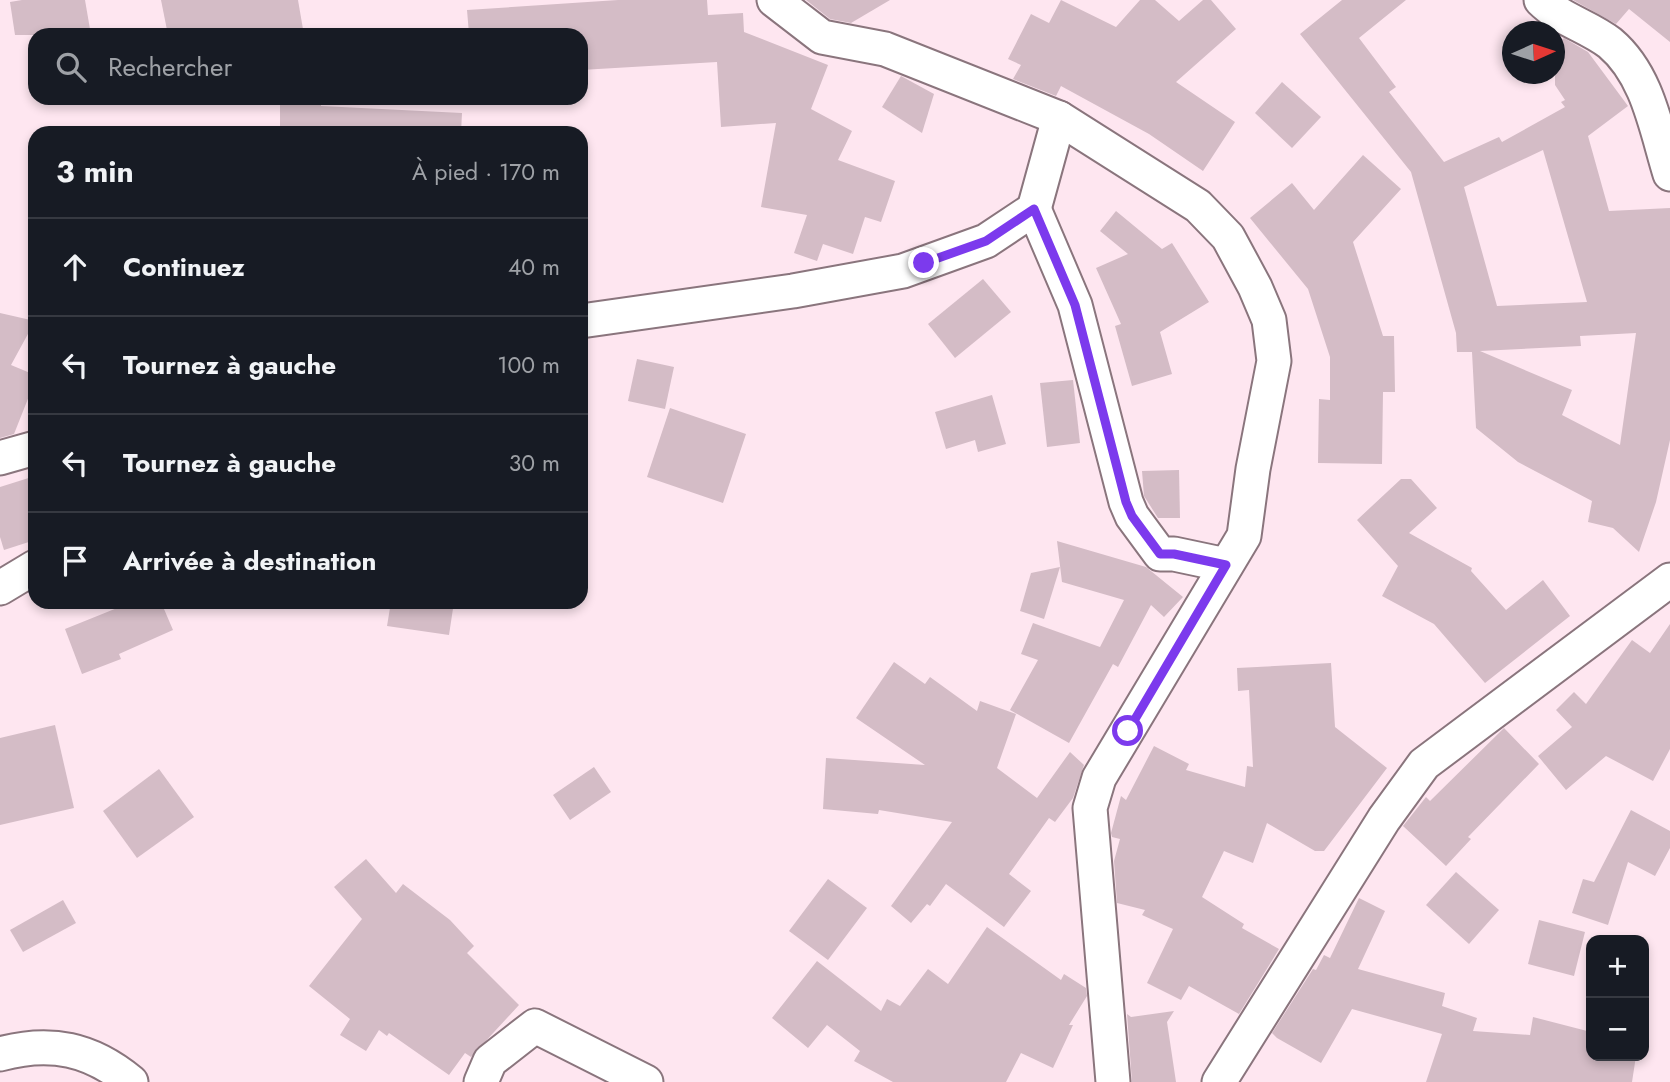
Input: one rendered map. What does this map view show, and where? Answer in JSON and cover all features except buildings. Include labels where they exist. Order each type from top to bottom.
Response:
[{"type":"street","points":[[774,0],[822,37],[885,49],[1059,118],[1198,206],[1228,237],[1269,320],[1274,361],[1253,469],[1244,537],[1099,778],[1090,808],[1113,1082]]},
{"type":"street","points":[[1541,0],[1552,12],[1609,43],[1641,81],[1670,174]]},
{"type":"street","points":[[1059,118],[1034,209],[1075,305],[1132,516],[1160,554],[1174,554],[1226,565]]},
{"type":"street","points":[[588,320],[793,291],[903,271],[986,241],[1034,209]]},
{"type":"street","points":[[0,458],[28,450]]},
{"type":"street","points":[[0,588],[28,571]]},
{"type":"street","points":[[1219,1082],[1384,819],[1424,764],[1670,580]]},
{"type":"street","points":[[481,1082],[490,1062],[536,1026],[646,1082]]},
{"type":"street","points":[[0,1054],[62,1047],[97,1057],[131,1082]]},
{"type":"route","points":[[924,263],[986,241],[1034,209],[1075,305],[1126,502],[1132,516],[1160,554],[1174,554],[1226,565],[1128,731]]}]
